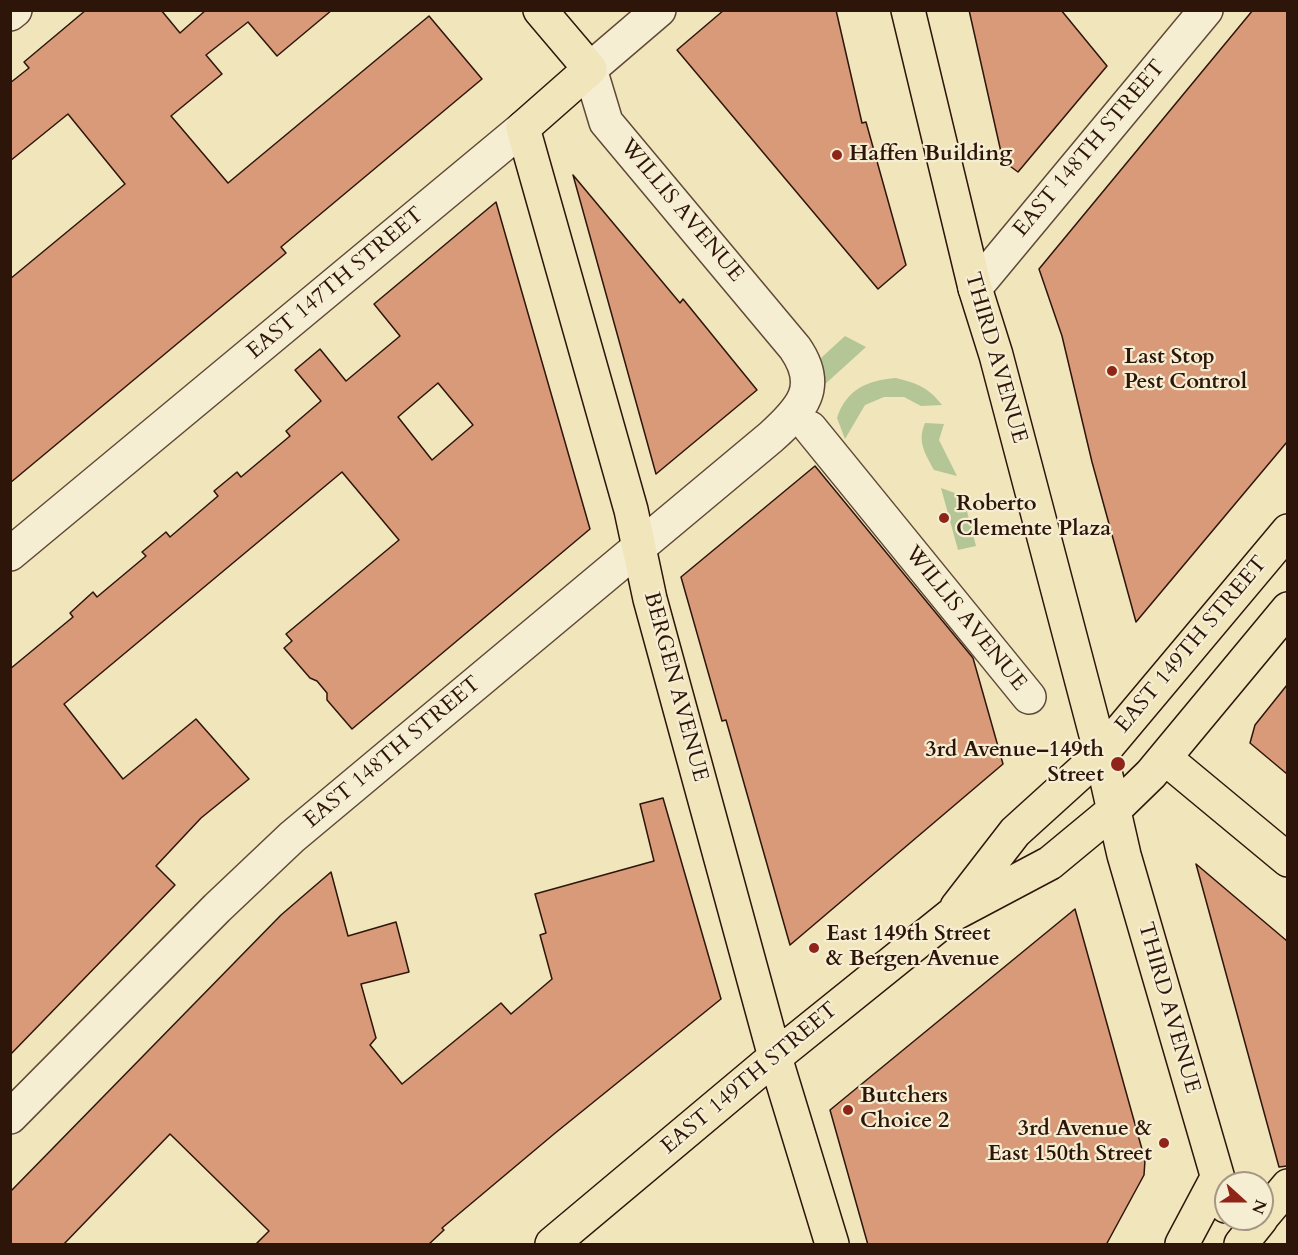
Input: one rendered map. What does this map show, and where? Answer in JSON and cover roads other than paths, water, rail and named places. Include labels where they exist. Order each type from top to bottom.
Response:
[{"type":"main road","name":"WILLIS AVENUE","points":[[540,10],[590,69]]},
{"type":"main road","name":"THIRD AVENUE","points":[[908,10],[975,288],[996,355],[1114,810],[1215,1171]]},
{"type":"main road","name":"EAST 147TH STREET","points":[[523,128],[590,69]]},
{"type":"main road","name":"BERGEN AVENUE","points":[[523,128],[640,547],[651,599],[775,1057],[832,1245]]},
{"type":"main road","name":"EAST 149TH STREET","points":[[950,916],[1015,832],[1101,754],[1287,531]]},
{"type":"main road","name":"EAST 149TH STREET","points":[[552,1245],[775,1057],[950,916],[1050,863],[1114,810],[1165,758],[1287,609]]},
{"type":"main road","points":[[1165,758],[1287,860]]},
{"type":"main road","points":[[1274,1202],[1287,1186]]},
{"type":"main road","points":[[1182,1245],[1214,1202]]},
{"type":"main road","points":[[1240,1245],[1251,1231]]},
{"type":"street","points":[[10,15],[15,10]]},
{"type":"street","name":"EAST 147TH STREET","points":[[590,69],[658,10]]},
{"type":"street","name":"EAST 148TH STREET","points":[[975,288],[1206,10]]},
{"type":"street","name":"WILLIS AVENUE","points":[[590,69],[606,122],[803,359],[808,370],[809,383],[803,420],[1029,697]]},
{"type":"street","name":"EAST 147TH STREET","points":[[10,554],[523,128]]},
{"type":"street","name":"EAST 148TH STREET","points":[[10,1117],[217,908],[292,837],[771,437],[803,420]]},
{"type":"place","name":"Haffen Building","points":[[837,155]]},
{"type":"place","name":"Last Stop Pest Control","points":[[1112,371]]},
{"type":"place","name":"Roberto Clemente Plaza","points":[[944,518]]},
{"type":"place","name":"3rd Avenue–149th Street","points":[[1118,764]]},
{"type":"place","name":"East 149th Street & Bergen Avenue","points":[[814,948]]},
{"type":"place","name":"Butchers Choice 2","points":[[848,1110]]},
{"type":"place","name":"3rd Avenue & East 150th Street","points":[[1164,1143]]}]
